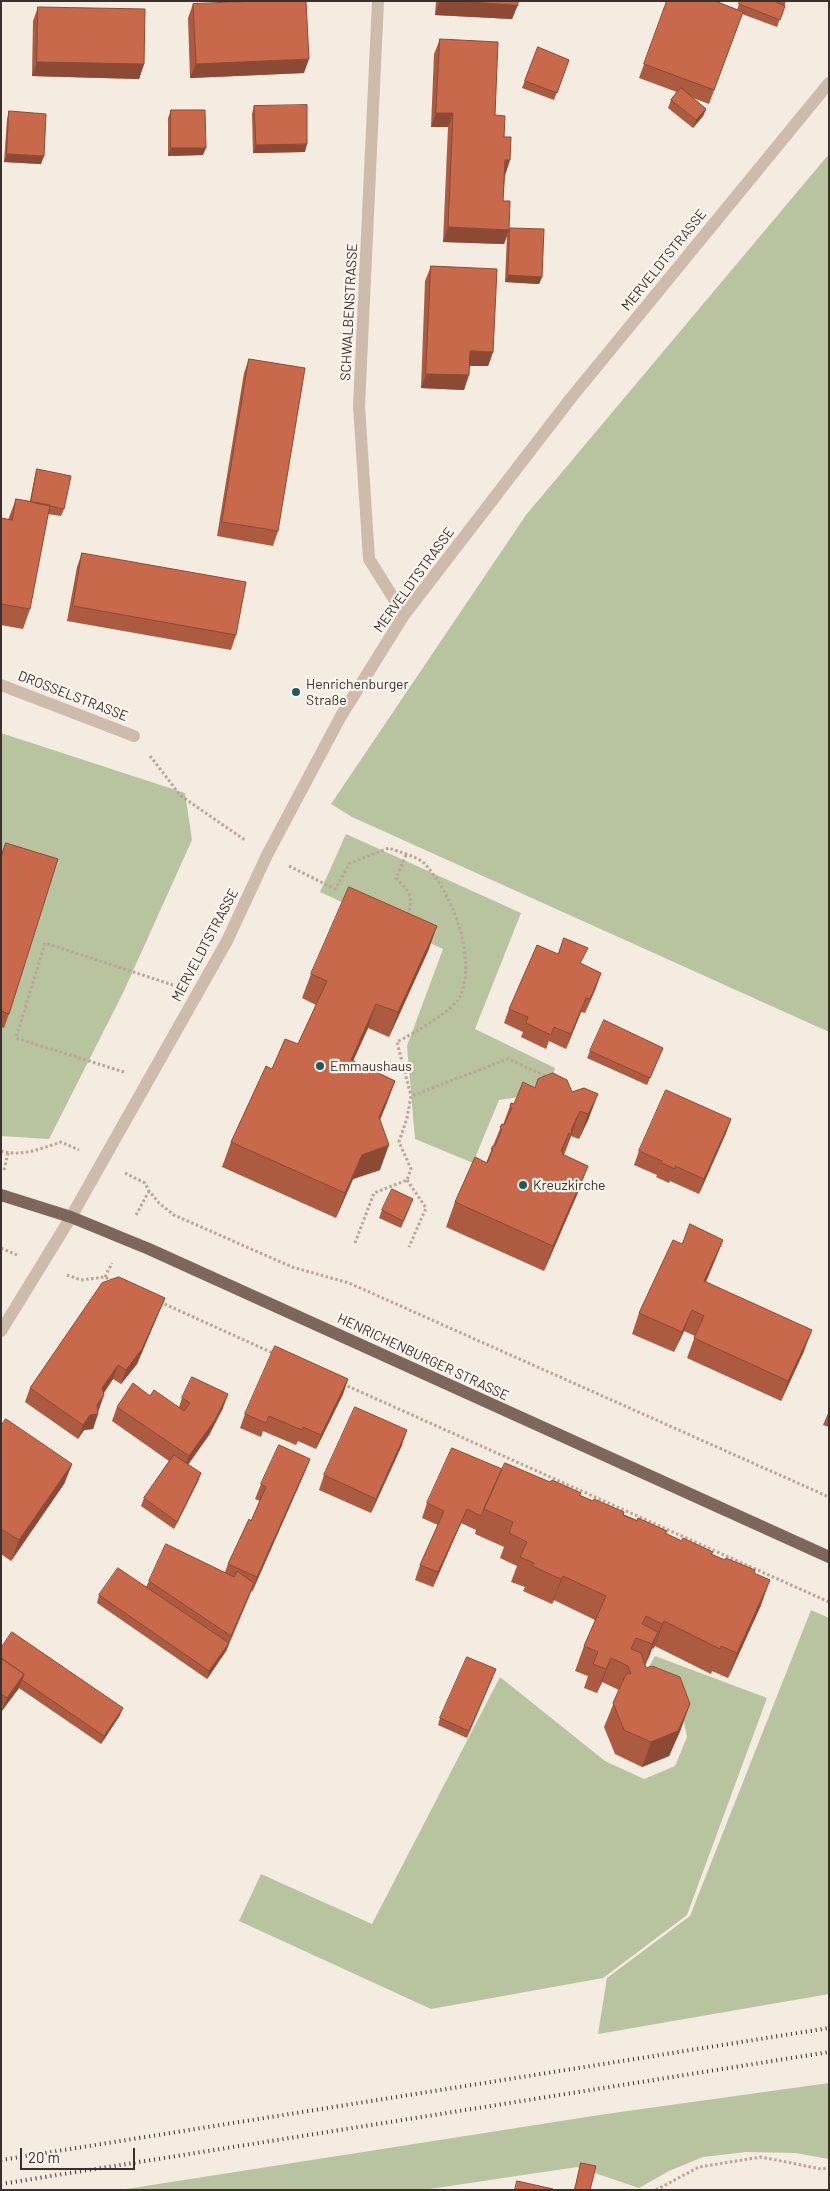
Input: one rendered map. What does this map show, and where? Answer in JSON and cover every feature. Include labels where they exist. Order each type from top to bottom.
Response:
[{"type":"main road","name":"HENRICHENBURGER STRASSE","points":[[1,1195],[71,1217],[149,1249],[358,1343],[548,1432],[829,1557]]},
{"type":"street","name":"SCHWALBENSTRASSE","points":[[378,1],[360,406],[369,559],[404,615]]},
{"type":"street","name":"MERVELDTSTRASSE","points":[[1,1331],[71,1217],[227,941],[267,855],[341,716],[404,615],[571,398],[829,84]]},
{"type":"street","name":"DROSSELSTRASSE","points":[[1,685],[134,736]]},
{"type":"path","points":[[134,736],[181,796],[267,855],[335,889],[350,863],[389,848],[422,862],[439,884],[461,928],[466,968],[461,996],[428,1025],[397,1042],[410,1096],[399,1142],[411,1169],[407,1180],[374,1193],[355,1243]]},
{"type":"path","points":[[406,855],[396,878],[408,890],[412,906],[406,921]]},
{"type":"path","points":[[148,1080],[16,1038],[45,943],[197,993]]},
{"type":"path","points":[[410,1096],[508,1059],[553,1080]]},
{"type":"path","points":[[1,1152],[36,1150],[61,1142]]},
{"type":"path","points":[[1,1179],[8,1153]]},
{"type":"path","points":[[407,1180],[426,1208],[409,1247]]},
{"type":"path","points":[[145,1183],[160,1204],[174,1215],[292,1267],[349,1283],[829,1497]]},
{"type":"path","points":[[81,1280],[105,1277],[114,1281]]},
{"type":"path","points":[[159,1302],[277,1354]]},
{"type":"path","points":[[340,1383],[829,1602]]},
{"type":"path","points":[[656,2190],[700,2167],[761,2157],[821,2169],[829,2168]]},
{"type":"green space","points":[[829,154],[829,1032],[352,817],[331,804],[526,515]]},
{"type":"green space","points":[[1,733],[185,793],[192,840],[123,993],[49,1139],[1,1136]]},
{"type":"green space","points":[[346,834],[521,913],[475,1029],[555,1068],[547,1093],[499,1100],[473,1163],[415,1139],[407,1046],[443,949],[320,892]]},
{"type":"green space","points":[[811,1610],[829,1618],[829,1994],[598,2034],[607,1978],[690,1916]]},
{"type":"green space","points":[[655,1656],[767,1698],[687,1915],[603,1978],[431,2009],[239,1921],[261,1874],[372,1924],[500,1677],[605,1761],[644,1779],[675,1766],[687,1737],[680,1703],[641,1680]]},
{"type":"green space","points":[[829,2083],[829,2159],[795,2153],[746,2152],[703,2157],[669,2171],[639,2188],[577,2167],[423,2190],[120,2190],[606,2114]]},
{"type":"building","points":[[306,1],[309,59],[196,64],[193,4]]},
{"type":"building","points":[[454,1],[518,1],[518,5]]},
{"type":"building","points":[[667,1],[715,1],[743,12],[714,90],[644,64]]},
{"type":"building","points":[[740,1],[774,1],[785,6],[780,20],[739,4]]},
{"type":"building","points":[[38,7],[145,9],[144,64],[37,62]]},
{"type":"building","points":[[440,39],[498,42],[495,115],[505,116],[504,137],[511,137],[510,160],[505,160],[503,201],[510,201],[509,230],[448,227],[453,113],[436,113]]},
{"type":"building","points":[[538,47],[569,60],[557,93],[525,81]]},
{"type":"building","points":[[681,88],[706,109],[696,120],[671,100]]},
{"type":"building","points":[[307,105],[307,144],[256,145],[254,106]]},
{"type":"building","points":[[171,110],[205,110],[206,148],[171,148]]},
{"type":"building","points":[[9,111],[46,114],[44,156],[7,154]]},
{"type":"building","points":[[510,228],[544,229],[542,277],[508,275]]},
{"type":"building","points":[[431,266],[497,269],[493,352],[470,351],[469,375],[426,374]]},
{"type":"building","points":[[249,359],[305,368],[278,531],[222,522]]},
{"type":"building","points":[[37,469],[71,476],[64,509],[31,502]]},
{"type":"building","points":[[16,499],[50,505],[30,609],[1,604],[1,518],[12,520]]},
{"type":"building","points":[[82,553],[246,582],[236,635],[73,606]]},
{"type":"building","points":[[6,843],[58,859],[9,1014],[1,1011],[1,857]]},
{"type":"building","name":"Emmaushaus","points":[[349,887],[437,926],[398,1012],[376,1004],[351,1060],[395,1081],[379,1117],[389,1145],[362,1155],[345,1193],[231,1142],[266,1066],[272,1069],[285,1039],[298,1044],[327,981],[311,974]]},
{"type":"building","points":[[564,938],[588,948],[580,963],[601,973],[590,999],[586,998],[571,1034],[554,1027],[551,1035],[526,1023],[528,1017],[509,1009],[537,945],[558,954]]},
{"type":"building","points":[[604,1020],[663,1048],[650,1078],[590,1051]]},
{"type":"building","name":"Kreuzkirche","points":[[553,1073],[567,1080],[572,1092],[584,1088],[598,1094],[588,1114],[580,1111],[571,1134],[569,1133],[561,1151],[563,1152],[562,1154],[588,1166],[553,1246],[455,1202],[475,1157],[487,1163],[493,1149],[491,1149],[495,1146],[502,1129],[500,1127],[502,1124],[504,1125],[512,1108],[510,1106],[511,1103],[514,1104],[523,1082],[535,1088],[538,1079]]},
{"type":"building","points":[[666,1090],[731,1119],[704,1179],[675,1166],[675,1169],[661,1163],[662,1161],[639,1151]]},
{"type":"building","points":[[392,1189],[413,1199],[403,1221],[382,1210]]},
{"type":"building","points":[[690,1224],[723,1240],[704,1281],[812,1330],[788,1381],[694,1338],[704,1316],[692,1310],[682,1332],[639,1313],[673,1240],[682,1244]]},
{"type":"building","points":[[119,1277],[165,1298],[142,1349],[126,1370],[118,1365],[102,1388],[104,1395],[97,1405],[98,1414],[90,1415],[83,1425],[30,1388],[102,1283]]},
{"type":"building","points":[[275,1346],[348,1379],[321,1435],[303,1427],[302,1430],[269,1416],[266,1423],[245,1414]]},
{"type":"building","points":[[192,1377],[228,1394],[215,1420],[189,1456],[117,1407],[133,1383],[150,1396],[154,1390],[184,1411],[190,1403],[182,1398]]},
{"type":"building","points":[[355,1407],[407,1430],[376,1499],[324,1475]]},
{"type":"building","points":[[6,1419],[72,1464],[19,1540],[1,1529],[1,1426]]},
{"type":"building","points":[[279,1445],[310,1459],[257,1577],[228,1564],[249,1519],[251,1521],[266,1487],[261,1484]]},
{"type":"building","points":[[452,1448],[502,1469],[481,1516],[467,1509],[438,1572],[420,1565],[444,1511],[427,1503]]},
{"type":"building","points":[[174,1455],[201,1473],[177,1522],[144,1498]]},
{"type":"building","points":[[505,1463],[550,1482],[552,1480],[581,1493],[579,1495],[593,1501],[594,1499],[624,1512],[623,1515],[637,1521],[638,1518],[667,1531],[665,1533],[682,1541],[683,1538],[713,1552],[711,1554],[755,1570],[754,1573],[770,1580],[737,1653],[721,1646],[720,1649],[664,1621],[662,1624],[646,1616],[642,1624],[658,1632],[652,1644],[636,1638],[631,1649],[641,1653],[646,1668],[652,1666],[680,1677],[690,1704],[678,1731],[651,1742],[624,1730],[613,1703],[625,1676],[628,1673],[631,1674],[628,1666],[611,1658],[606,1669],[593,1664],[598,1652],[584,1646],[606,1596],[563,1576],[561,1579],[532,1566],[534,1563],[520,1557],[527,1542],[509,1533],[513,1522],[484,1509]]},
{"type":"building","points":[[166,1544],[234,1577],[237,1571],[254,1583],[231,1636],[149,1581]]},
{"type":"building","points":[[118,1568],[229,1643],[209,1671],[99,1595]]},
{"type":"building","points":[[12,1632],[123,1708],[104,1736],[22,1680],[24,1674],[1,1658],[1,1648]]},
{"type":"building","points":[[467,1657],[496,1669],[469,1731],[440,1718]]},
{"type":"building","points":[[1,1658],[24,1674],[7,1698],[1,1694]]},
{"type":"building","points":[[581,2163],[596,2166],[590,2190],[575,2190]]},
{"type":"building","points":[[517,2181],[553,2189],[553,2190],[515,2190]]},
{"type":"railway","points":[[1,2160],[829,2028]]},
{"type":"railway","points":[[1,2184],[829,2052]]},
{"type":"place","name":"Henrichenburger Straße","points":[[296,692]]},
{"type":"place","name":"Emmaushaus","points":[[320,1066]]},
{"type":"place","name":"Kreuzkirche","points":[[523,1185]]}]
